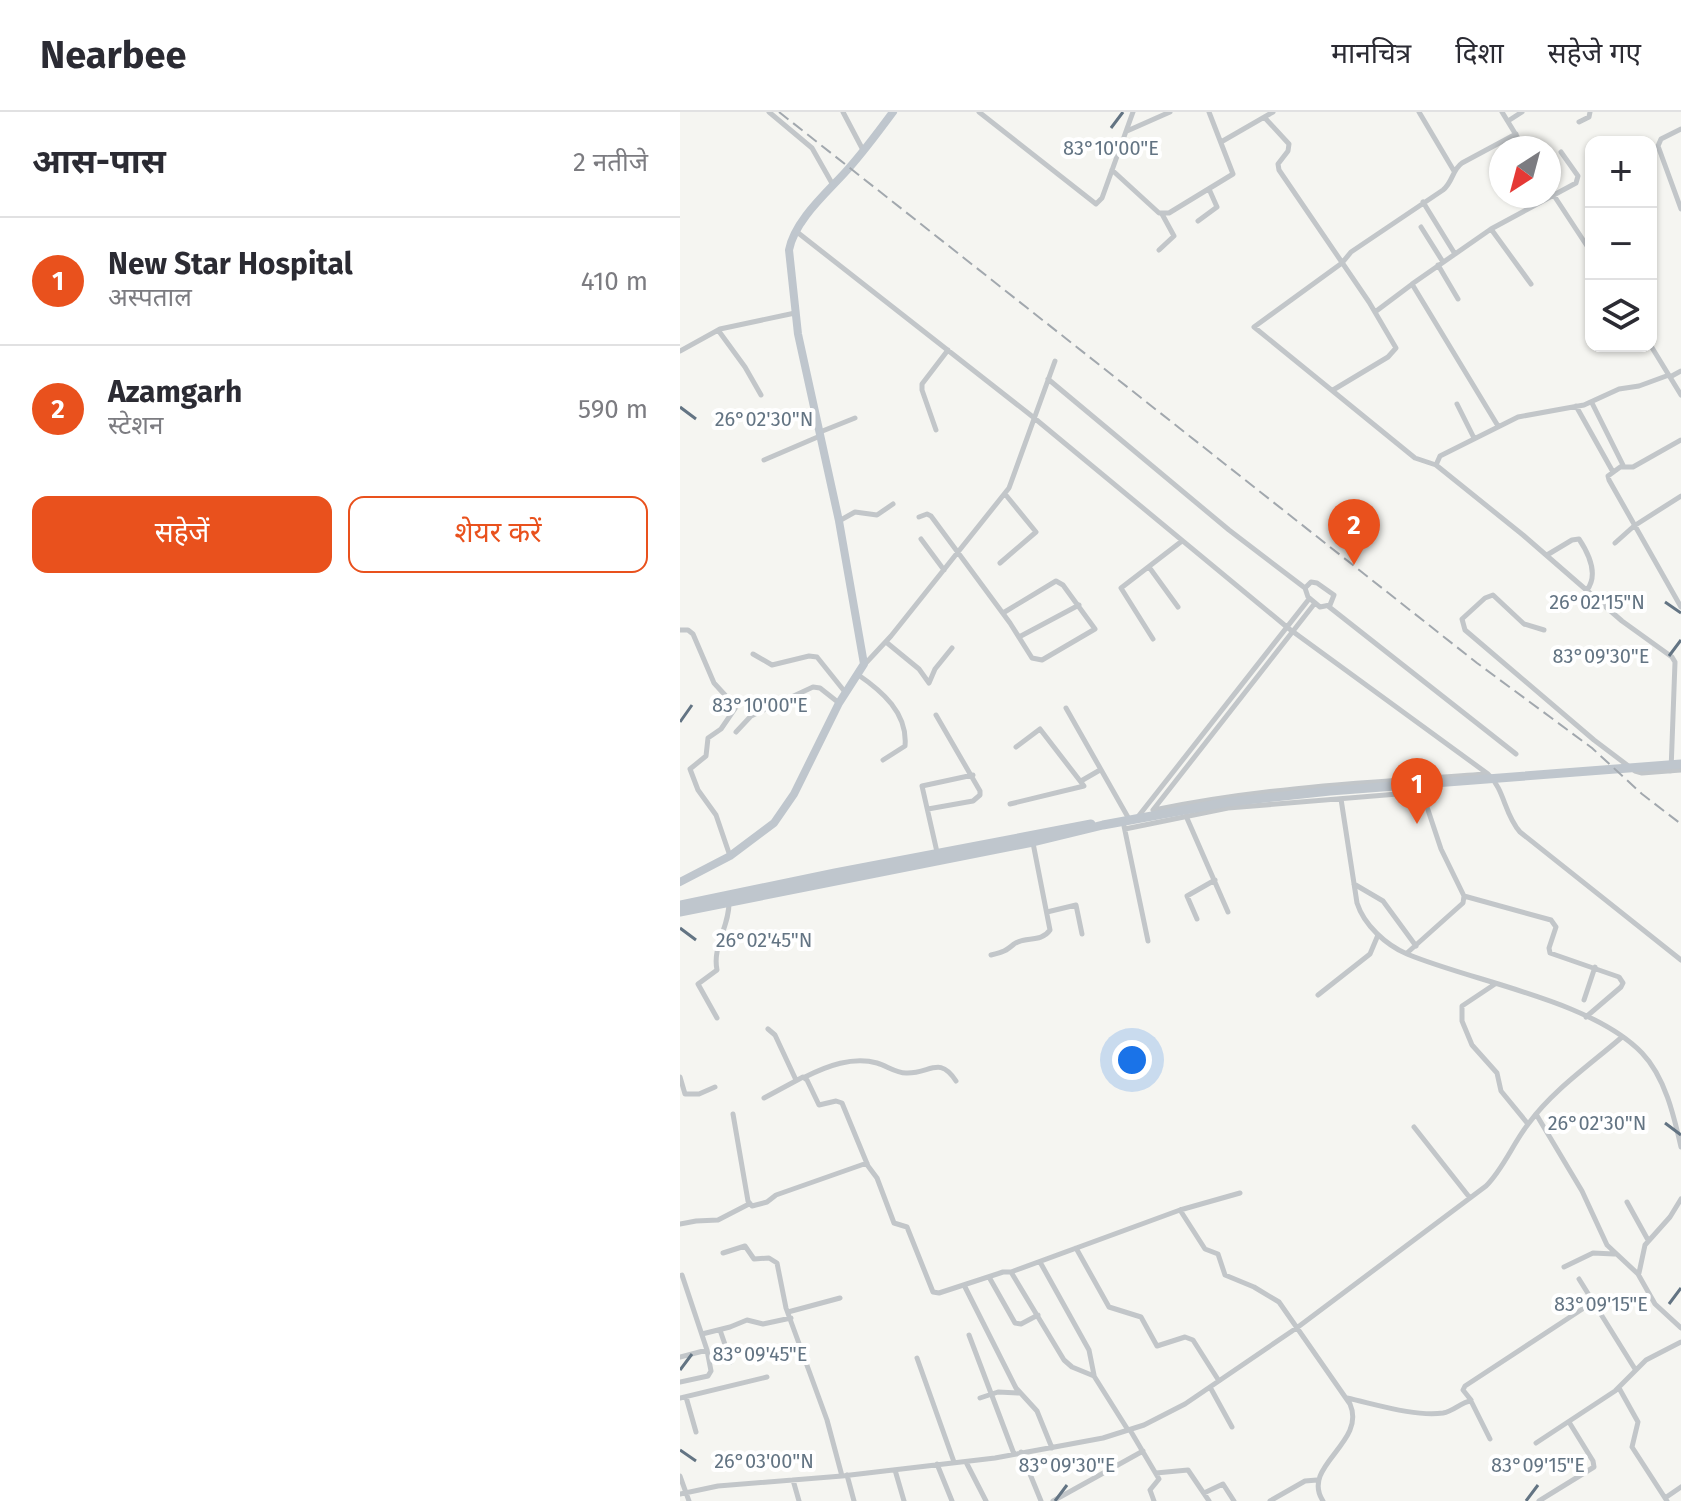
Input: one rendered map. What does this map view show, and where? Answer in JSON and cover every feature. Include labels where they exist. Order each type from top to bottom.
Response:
[{"type":"main road","points":[[680,882],[730,856],[763,833],[781,815],[845,692],[864,664],[839,521],[795,313],[789,250],[797,232],[893,112]]},
{"type":"main road","points":[[680,905],[728,899],[1033,842],[1128,822],[1151,813],[1228,802],[1330,791],[1681,764]]},
{"type":"main road","points":[[680,912],[938,853],[1082,824],[1103,825]]},
{"type":"street","points":[[769,112],[812,148],[833,185]]},
{"type":"street","points":[[843,112],[863,151]]},
{"type":"street","points":[[979,112],[1094,203],[1100,201],[1133,112]]},
{"type":"street","points":[[1126,131],[1170,112]]},
{"type":"street","points":[[1162,214],[1169,213],[1233,174],[1209,112]]},
{"type":"street","points":[[1221,142],[1273,112]]},
{"type":"street","points":[[1419,112],[1454,171]]},
{"type":"street","points":[[1502,112],[1516,134],[1462,163],[1447,186],[1351,252],[1342,263],[1254,327],[1415,458],[1436,465],[1622,621],[1666,651],[1675,662]]},
{"type":"street","points":[[1508,121],[1522,112]]},
{"type":"street","points":[[1579,122],[1589,117],[1590,112]]},
{"type":"street","points":[[1265,118],[1289,144],[1288,151],[1278,164],[1279,170],[1394,344],[1394,352],[1332,390]]},
{"type":"street","points":[[1681,129],[1661,139],[1658,146],[1681,209]]},
{"type":"street","points":[[1561,152],[1578,179],[1561,190]]},
{"type":"street","points":[[1112,170],[1162,214],[1174,236],[1159,250]]},
{"type":"street","points":[[1198,221],[1217,208],[1209,189]]},
{"type":"street","points":[[1423,202],[1455,254]]},
{"type":"street","points":[[1561,207],[1585,243]]},
{"type":"street","points":[[1375,312],[1491,229],[1529,208]]},
{"type":"street","points":[[1421,227],[1458,299]]},
{"type":"street","points":[[1491,229],[1531,284]]},
{"type":"street","points":[[797,232],[1033,417],[1290,630],[1488,774],[1497,783],[1507,814],[1520,832],[1681,960]]},
{"type":"street","points":[[1412,284],[1498,426]]},
{"type":"street","points":[[680,351],[718,330],[795,313]]},
{"type":"street","points":[[718,330],[761,395]]},
{"type":"street","points":[[936,430],[922,384],[948,350]]},
{"type":"street","points":[[1655,352],[1681,395]]},
{"type":"street","points":[[864,664],[886,642],[1005,494],[1015,477],[1033,417],[1055,361]]},
{"type":"street","points":[[1436,465],[1440,456],[1518,417],[1592,402],[1619,389],[1639,386],[1681,371]]},
{"type":"street","points":[[1048,379],[1229,530],[1305,588],[1312,601],[1320,607],[1328,606],[1333,600],[1334,595],[1317,583],[1311,582],[1305,588]]},
{"type":"street","points":[[1592,402],[1622,463],[1621,467]]},
{"type":"street","points":[[1457,404],[1474,438]]},
{"type":"street","points":[[1576,406],[1613,472]]},
{"type":"street","points":[[764,460],[855,418]]},
{"type":"street","points":[[1681,440],[1633,467],[1621,467],[1608,476],[1681,607]]},
{"type":"street","points":[[1000,563],[1036,532],[1005,494]]},
{"type":"street","points":[[1615,543],[1634,526],[1681,496]]},
{"type":"street","points":[[839,521],[855,512],[877,515],[893,504]]},
{"type":"street","points":[[919,517],[931,516],[1003,613],[1032,658],[1042,660],[1095,629],[1079,605],[1056,581],[1003,613]]},
{"type":"street","points":[[921,539],[944,570]]},
{"type":"street","points":[[1547,555],[1579,539],[1594,574],[1587,590]]},
{"type":"street","points":[[1153,639],[1120,589],[1182,541]]},
{"type":"street","points":[[1149,567],[1178,607]]},
{"type":"street","points":[[1544,630],[1524,624],[1493,595],[1485,598],[1462,619],[1465,630],[1635,771],[1681,770]]},
{"type":"street","points":[[1151,813],[1312,601]]},
{"type":"street","points":[[1019,637],[1079,605]]},
{"type":"street","points":[[1328,606],[1516,754]]},
{"type":"street","points":[[680,630],[693,634],[714,683],[736,707],[721,729],[708,738],[706,756],[690,769],[698,790],[716,815],[730,856]]},
{"type":"street","points":[[1128,822],[1290,630]]},
{"type":"street","points":[[886,642],[919,669],[929,683],[952,648]]},
{"type":"street","points":[[1671,771],[1675,662],[1681,653]]},
{"type":"street","points":[[753,654],[772,665],[817,657],[845,692]]},
{"type":"street","points":[[857,674],[884,693],[898,713],[903,729],[906,745],[883,760]]},
{"type":"street","points":[[736,732],[751,716],[813,687],[820,688],[839,703]]},
{"type":"street","points":[[1066,708],[1128,822],[1148,941]]},
{"type":"street","points":[[928,809],[976,800],[980,791],[936,715]]},
{"type":"street","points":[[1010,804],[1084,786],[1040,729],[1016,747]]},
{"type":"street","points":[[1081,781],[1100,770]]},
{"type":"street","points":[[1151,813],[1214,797],[1303,787],[1488,774]]},
{"type":"street","points":[[938,853],[922,786],[973,775]]},
{"type":"street","points":[[1128,822],[1228,808],[1422,792],[1441,849],[1464,896],[1459,909],[1406,954]]},
{"type":"street","points":[[1341,799],[1360,910],[1378,935],[1406,954],[1586,1017],[1622,1037],[1642,1053],[1659,1078],[1681,1147]]},
{"type":"street","points":[[1186,816],[1228,912]]},
{"type":"street","points":[[991,955],[1010,950],[1016,943],[1047,935],[1050,930],[1033,842]]},
{"type":"street","points":[[1197,919],[1187,896],[1215,880]]},
{"type":"street","points":[[1354,884],[1383,901],[1416,946]]},
{"type":"street","points":[[1464,896],[1551,920],[1556,927],[1550,953],[1614,974],[1623,983],[1586,1017]]},
{"type":"street","points":[[717,1018],[698,984],[717,970],[714,958],[728,918],[728,899]]},
{"type":"street","points":[[1047,912],[1076,904],[1082,934]]},
{"type":"street","points":[[1318,995],[1370,954],[1378,935]]},
{"type":"street","points":[[1584,1000],[1595,967]]},
{"type":"street","points":[[1496,984],[1462,1006],[1462,1021],[1472,1045],[1497,1073],[1501,1091],[1528,1124]]},
{"type":"street","points":[[768,1029],[775,1035],[796,1080]]},
{"type":"street","points":[[683,1493],[718,1486],[966,1462],[1052,1448],[1103,1438],[1172,1412],[1298,1327],[1493,1179],[1536,1114],[1622,1037]]},
{"type":"street","points":[[764,1098],[796,1080],[838,1063],[873,1062],[903,1073],[942,1067],[949,1070],[956,1081]]},
{"type":"street","points":[[680,1077],[685,1094],[699,1094],[715,1087]]},
{"type":"street","points":[[805,1077],[819,1105],[836,1101],[842,1103],[894,1223],[907,1227],[933,1292],[939,1293],[1011,1272],[1180,1210],[1240,1193]]},
{"type":"street","points":[[733,1114],[749,1204]]},
{"type":"street","points":[[1536,1114],[1582,1191],[1607,1245],[1638,1274],[1655,1304],[1681,1328]]},
{"type":"street","points":[[1414,1127],[1470,1198]]},
{"type":"street","points":[[680,1224],[718,1220],[749,1204],[754,1206],[767,1202],[776,1195],[867,1163]]},
{"type":"street","points":[[1638,1274],[1642,1250],[1681,1199]]},
{"type":"street","points":[[1627,1202],[1648,1240]]},
{"type":"street","points":[[1180,1210],[1205,1249],[1218,1254],[1225,1275],[1275,1300],[1298,1327],[1354,1412],[1350,1432],[1317,1480],[1318,1493],[1323,1501]]},
{"type":"street","points":[[723,1253],[745,1246],[754,1259],[769,1258],[775,1261],[789,1315],[854,1501]]},
{"type":"street","points":[[1076,1248],[1109,1307],[1141,1317],[1157,1346],[1185,1337],[1193,1340],[1219,1381]]},
{"type":"street","points":[[1564,1267],[1593,1253],[1615,1254]]},
{"type":"street","points":[[1040,1262],[1089,1350],[1094,1376],[1156,1473],[1159,1481],[1150,1490],[1154,1501]]},
{"type":"street","points":[[1011,1272],[1068,1365],[1094,1376]]},
{"type":"street","points":[[680,1382],[710,1375],[707,1350],[682,1275]]},
{"type":"street","points":[[989,1277],[1015,1323],[1021,1324],[1038,1315]]},
{"type":"street","points":[[1579,1279],[1635,1369]]},
{"type":"street","points":[[964,1285],[1019,1393],[1037,1411],[1052,1448]]},
{"type":"street","points":[[702,1334],[750,1319],[763,1324],[840,1298]]},
{"type":"street","points":[[1490,1439],[1463,1390],[1465,1386],[1593,1302]]},
{"type":"street","points":[[720,1330],[731,1362]]},
{"type":"street","points":[[969,1335],[1041,1501]]},
{"type":"street","points":[[1536,1443],[1619,1388],[1646,1360],[1681,1342]]},
{"type":"street","points":[[680,1357],[707,1350]]},
{"type":"street","points":[[917,1358],[954,1462]]},
{"type":"street","points":[[696,1432],[683,1398],[767,1377]]},
{"type":"street","points":[[1210,1387],[1232,1427]]},
{"type":"street","points":[[1619,1388],[1638,1422],[1632,1447],[1666,1499],[1681,1487]]},
{"type":"street","points":[[980,1398],[992,1393],[1019,1393]]},
{"type":"street","points":[[1346,1398],[1432,1413],[1446,1412],[1467,1400],[1471,1401]]},
{"type":"street","points":[[1539,1501],[1594,1467],[1569,1422]]},
{"type":"street","points":[[1053,1501],[1143,1451]]},
{"type":"street","points":[[966,1462],[986,1501]]},
{"type":"street","points":[[937,1464],[952,1501]]},
{"type":"street","points":[[895,1470],[904,1501]]},
{"type":"street","points":[[1156,1473],[1188,1470],[1209,1501]]},
{"type":"street","points":[[680,1476],[683,1493],[689,1501]]},
{"type":"street","points":[[793,1480],[799,1501]]},
{"type":"street","points":[[1270,1501],[1305,1481],[1317,1480]]},
{"type":"street","points":[[1204,1493],[1223,1484],[1234,1501]]},
{"type":"railway","points":[[779,112],[1477,663],[1592,748],[1642,794],[1681,824]]},
{"type":"place","name":"Azamgarh","points":[[1354,565]]},
{"type":"place","name":"New Star Hospital","points":[[1417,824]]}]
